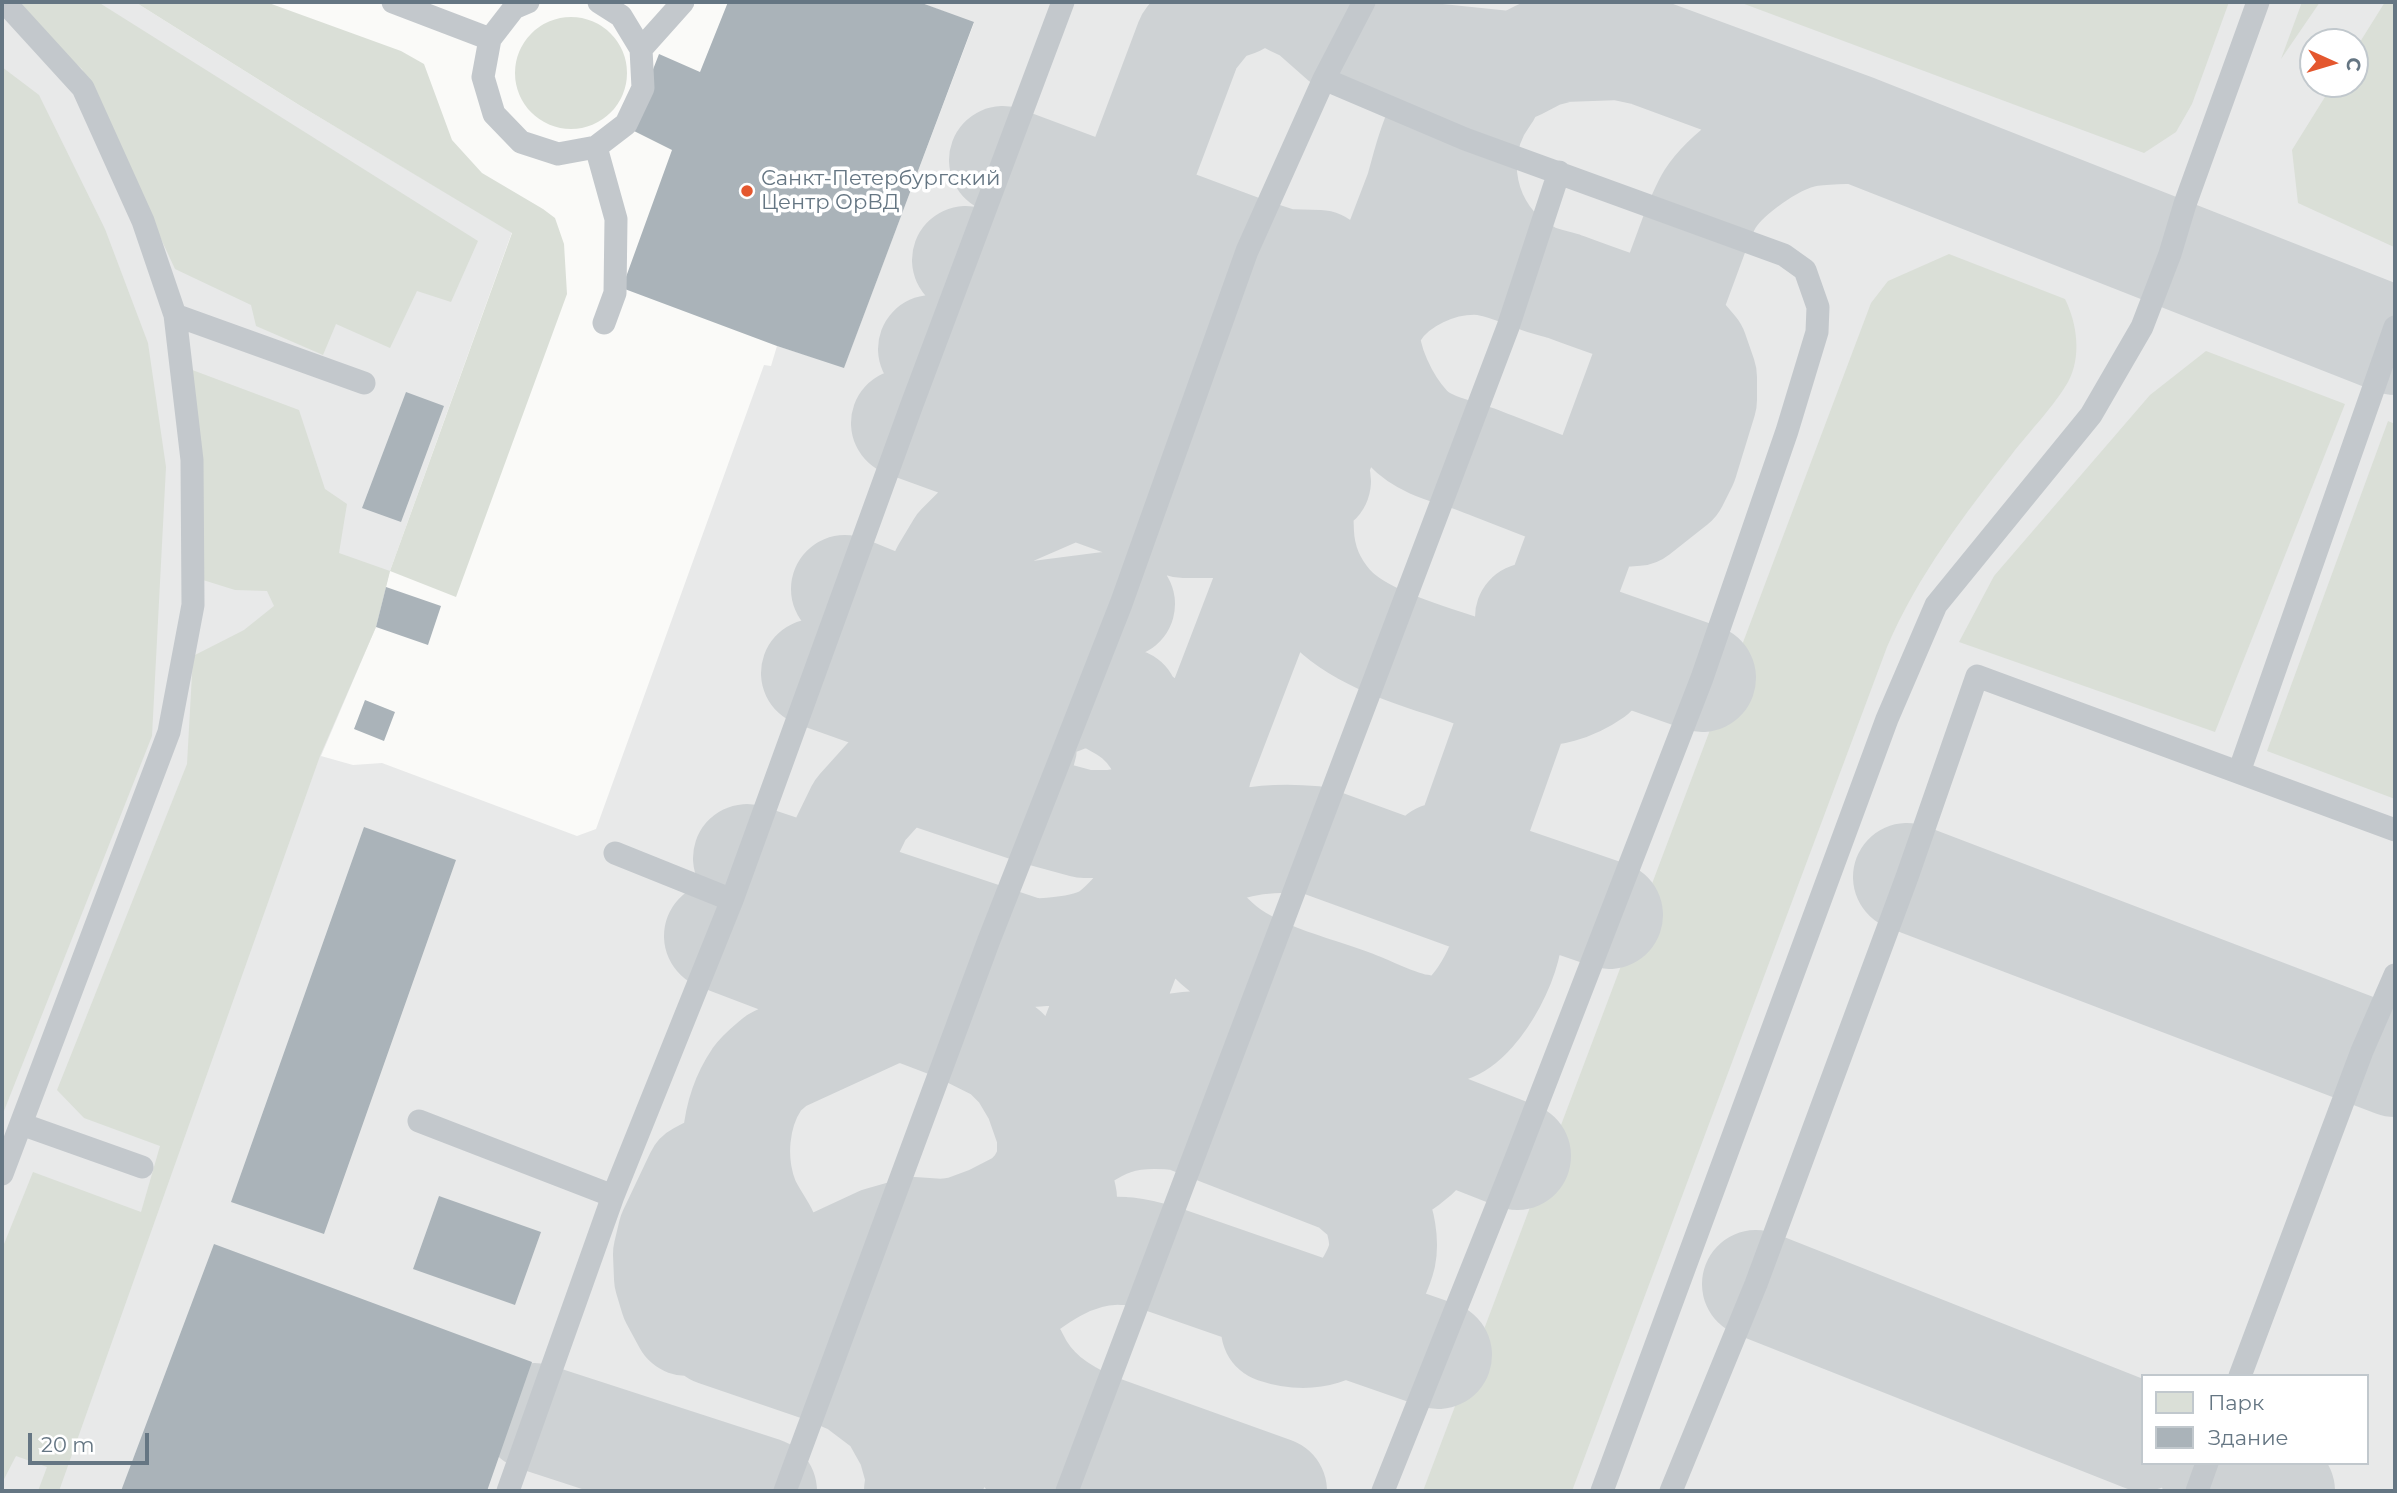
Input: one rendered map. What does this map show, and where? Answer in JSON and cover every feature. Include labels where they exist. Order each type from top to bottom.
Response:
[{"type":"lane","points":[[393,2],[490,38]]},
{"type":"lane","points":[[528,2],[514,8],[490,38],[482,77],[494,114],[512,133],[521,142],[558,154],[596,147],[626,124],[643,88],[641,49],[621,16],[599,2]]},
{"type":"lane","points":[[641,49],[683,2]]},
{"type":"lane","points":[[508,1491],[613,1196],[732,900],[911,407],[1063,2]]},
{"type":"lane","points":[[785,1491],[989,940],[1112,628],[1247,251],[1324,79],[1364,2]]},
{"type":"lane","points":[[1602,1491],[1887,719],[1936,605],[2091,415],[2142,327],[2171,254],[2185,204],[2258,2]]},
{"type":"lane","points":[[2,4],[10,8],[83,88],[143,221],[175,315],[192,460],[193,605],[169,732],[2,1174]]},
{"type":"lane","points":[[1324,79],[1465,139],[1784,255],[1805,270],[1818,307],[1817,332],[1787,431],[1702,678],[1507,1181],[1383,1491]]},
{"type":"lane","points":[[596,147],[617,219],[615,293],[604,323]]},
{"type":"lane","points":[[1067,1491],[1498,353],[1559,172]]},
{"type":"lane","points":[[175,315],[364,383]]},
{"type":"lane","points":[[2239,772],[2395,327]]},
{"type":"lane","points":[[1671,1491],[1756,1284],[1902,891],[1978,676],[2395,830]]},
{"type":"lane","points":[[615,853],[732,900]]},
{"type":"lane","points":[[2241,1374],[2362,1051],[2395,975]]},
{"type":"lane","points":[[419,1121],[613,1196]]},
{"type":"lane","points":[[21,1124],[142,1167]]},
{"type":"lane","points":[[2197,1491],[2206,1465]]},
{"type":"shaded area","points":[[2,2],[135,2],[299,105],[512,232],[390,571],[376,627],[321,756],[353,765],[382,763],[577,836],[596,829],[764,365],[771,366],[777,346],[844,367],[974,23],[919,2],[2395,2],[2395,1491],[2,1491]]},
{"type":"green space","points":[[6,2],[98,2],[478,241],[451,302],[417,291],[390,348],[336,324],[323,355],[256,326],[251,305],[175,269],[82,69]]},
{"type":"green space","points":[[135,2],[266,2],[401,51],[424,64],[452,140],[482,173],[555,218],[564,244],[567,294],[456,597],[390,571],[512,233],[299,105]]},
{"type":"green space","points":[[1739,2],[2229,2],[2192,104],[2176,132],[2144,153]]},
{"type":"green space","points":[[2302,2],[2320,2],[2302,28],[2299,28],[2299,33],[2281,59]]},
{"type":"green space","points":[[2385,2],[2395,2],[2394,247],[2298,203],[2292,150],[2324,98],[2369,98],[2369,28]]},
{"type":"green space","points":[[571,17],[592,21],[611,33],[623,52],[627,73],[623,94],[611,113],[592,125],[571,129],[550,125],[531,113],[519,94],[515,73],[519,52],[531,33],[550,21]]},
{"type":"green space","points":[[2,67],[39,95],[105,229],[148,343],[166,467],[152,736],[2,1116]]},
{"type":"green space","points":[[1949,254],[2065,299],[2076,340],[2075,362],[2068,382],[1943,546],[1913,595],[1887,647],[1572,1491],[1423,1491],[1871,303],[1888,281]]},
{"type":"green space","points":[[2206,351],[2345,404],[2215,732],[1959,642],[1994,576],[2150,395]]},
{"type":"green space","points":[[187,368],[299,410],[325,489],[347,504],[339,553],[390,571],[376,627],[320,756],[59,1491],[38,1491],[47,1467],[16,1456],[2,1483],[2,1249],[33,1172],[141,1212],[160,1146],[84,1118],[57,1090],[187,764],[193,656],[244,630],[274,606],[267,591],[235,590],[203,580]]},
{"type":"green space","points":[[2388,421],[2395,424],[2395,799],[2267,751]]},
{"type":"building","points":[[728,2],[919,2],[974,22],[844,368],[622,288],[672,150],[630,129],[659,54],[700,72]]},
{"type":"building","points":[[406,392],[444,406],[401,522],[362,508]]},
{"type":"building","points":[[386,587],[441,606],[428,645],[376,627]]},
{"type":"building","points":[[365,700],[395,712],[384,741],[354,729]]},
{"type":"building","points":[[364,827],[456,860],[324,1234],[231,1202]]},
{"type":"building","points":[[439,1196],[541,1232],[515,1305],[413,1269]]},
{"type":"building","points":[[214,1244],[532,1362],[487,1491],[121,1491]]},
{"type":"taxiway","points":[[1128,280],[1121,243],[1127,206],[1189,41],[1214,10],[1237,2]]},
{"type":"taxiway","points":[[1293,2],[1310,10],[1344,40],[1372,51],[1517,66],[1540,54],[1563,48],[1619,46],[1647,52],[1856,129],[1790,137],[1738,169],[1708,202],[1550,625],[1522,692],[1461,864]]},
{"type":"taxiway","points":[[925,1491],[1075,1108],[1086,1061],[1419,191],[1436,136],[1445,118],[1462,98],[1483,82],[1517,66]]},
{"type":"taxiway","points":[[1487,93],[1473,116],[1465,141],[1463,166],[1473,215],[1486,238],[1503,257],[1525,273],[1662,321],[1677,331],[1694,351],[1703,377],[1703,400],[1684,462],[1674,482],[1636,512],[1611,514],[1594,505],[1431,444],[1408,428],[1384,395],[1372,367],[1366,340],[1368,325],[1374,313],[1394,290],[1420,274],[1465,261],[1491,263],[1503,266],[1520,271],[1526,273]]},
{"type":"taxiway","points":[[1856,129],[2395,341]]},
{"type":"taxiway","points":[[1003,160],[1247,251],[1284,263],[1319,264]]},
{"type":"taxiway","points":[[932,349],[1223,458],[1244,461],[1266,455],[1302,440],[1335,410],[1340,381],[1340,357],[1332,324],[1316,295],[1296,276],[1247,251]]},
{"type":"taxiway","points":[[905,423],[1183,524],[1229,524],[1259,515],[1308,482],[1299,432],[1289,410],[1273,389],[1244,365],[1187,340],[966,260]]},
{"type":"taxiway","points":[[939,627],[938,595],[945,572],[960,547],[977,530],[999,517],[1114,467]]},
{"type":"taxiway","points":[[1317,481],[1306,493],[1301,504],[1301,543],[1309,572],[1318,590],[1344,618],[1397,647],[1523,692],[1560,689],[1593,673]]},
{"type":"taxiway","points":[[845,589],[1125,702]]},
{"type":"taxiway","points":[[942,627],[1121,604]]},
{"type":"taxiway","points":[[1529,617],[1702,678]]},
{"type":"taxiway","points":[[815,673],[1023,747]]},
{"type":"taxiway","points":[[865,958],[852,932],[841,890],[840,851],[860,810],[887,780],[979,732],[1089,689],[1132,713],[1156,738],[1168,762],[1181,817]]},
{"type":"taxiway","points":[[912,769],[1084,824],[1136,820],[1162,805],[1197,774]]},
{"type":"taxiway","points":[[747,858],[1032,953],[1079,948],[1105,939],[1124,924],[1169,878],[1187,865],[1206,855],[1226,847],[1268,839],[1314,840],[1493,905],[1507,921],[1506,948],[1483,997],[1461,1022],[1450,1028],[1439,1029],[1421,1029],[1402,1024],[1280,979],[1234,957],[1200,926],[1187,903],[1179,878],[1176,865],[1172,838]]},
{"type":"taxiway","points":[[1440,857],[1609,915]]},
{"type":"taxiway","points":[[1907,877],[2395,1063]]},
{"type":"taxiway","points":[[718,936],[957,1027],[1003,1050],[1022,1069],[1038,1096],[1051,1133],[1051,1165],[1039,1187],[1025,1202],[963,1230],[944,1233],[915,1231],[880,1241],[796,1280],[687,1322],[674,1298],[668,1278],[667,1254],[672,1233],[699,1176],[716,1167],[737,1166]]},
{"type":"taxiway","points":[[764,1234],[745,1200],[736,1154],[743,1107],[757,1079],[777,1060],[936,987]]},
{"type":"taxiway","points":[[1076,1106],[1102,1078],[1132,1060],[1183,1046],[1236,1046],[1517,1156]]},
{"type":"taxiway","points":[[1132,1062],[1152,1092],[1183,1117],[1348,1181],[1385,1175],[1416,1154]]},
{"type":"taxiway","points":[[1063,1198],[1054,1158],[1070,1145],[1099,1127],[1129,1117],[1183,1117]]},
{"type":"taxiway","points":[[1275,1329],[1305,1334],[1332,1327],[1351,1311],[1374,1277],[1383,1250],[1379,1219],[1373,1204],[1348,1181]]},
{"type":"taxiway","points":[[758,1266],[893,1315],[920,1317],[974,1298],[997,1283],[1022,1247],[1023,1236]]},
{"type":"taxiway","points":[[1070,1484],[1034,1460],[1019,1445],[1008,1428],[995,1391],[993,1351],[996,1310],[1040,1277],[1071,1260],[1106,1251],[1143,1254],[1438,1355]]},
{"type":"taxiway","points":[[1756,1284],[2142,1437]]},
{"type":"taxiway","points":[[716,1332],[855,1382],[892,1410],[911,1444],[920,1476],[918,1491]]},
{"type":"taxiway","points":[[1014,1357],[1028,1380],[1046,1399],[1080,1420],[1273,1491]]},
{"type":"taxiway","points":[[535,1417],[763,1491]]},
{"type":"taxiway","points":[[2215,1465],[2281,1491]]},
{"type":"place","name":"Санкт-Петербургский Центр ОрВД","points":[[747,191]]}]
